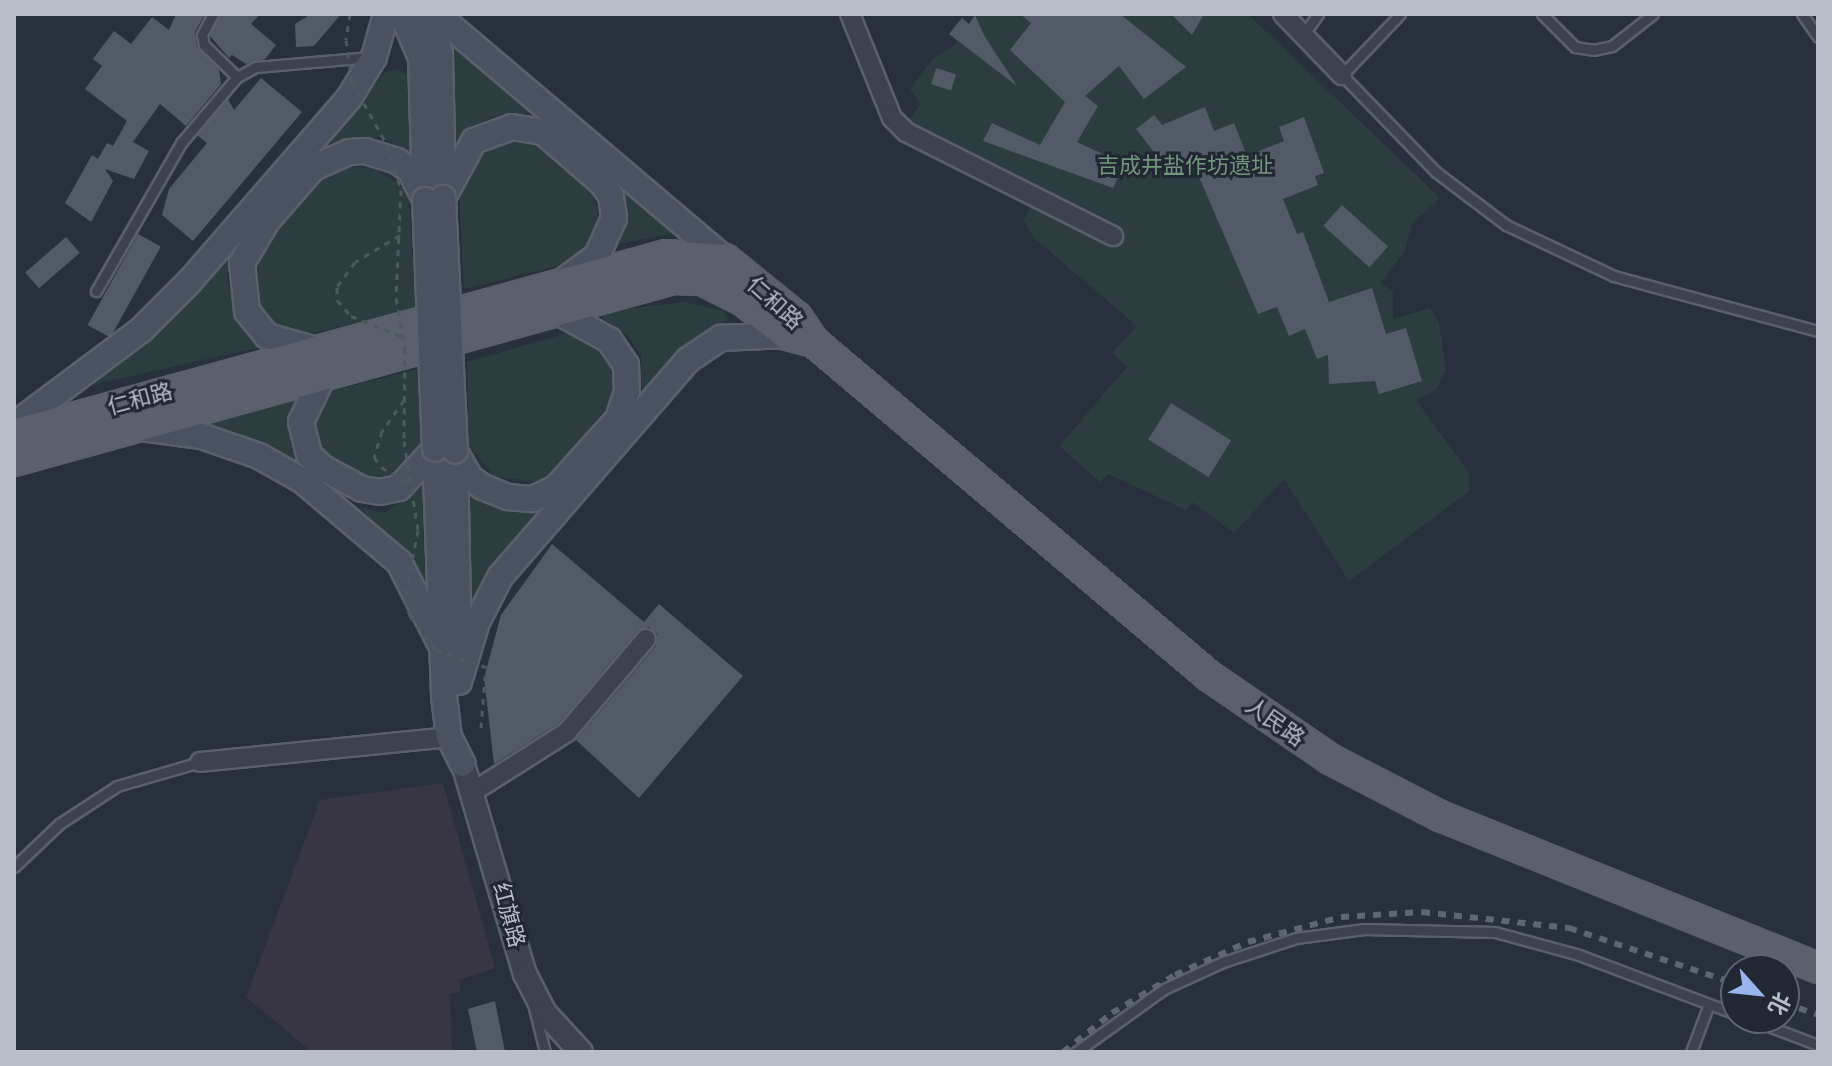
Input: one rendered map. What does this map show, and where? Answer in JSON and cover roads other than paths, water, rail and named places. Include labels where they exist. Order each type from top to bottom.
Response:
[{"type":"main road","points":[[14,425],[141,330],[190,281],[349,98],[374,57],[386,14]]},
{"type":"main road","points":[[402,14],[421,58],[434,199],[463,764]]},
{"type":"main road","points":[[428,14],[440,54],[434,199]]},
{"type":"main road","points":[[436,14],[725,259]]},
{"type":"main road","points":[[434,199],[474,141],[512,127],[543,132],[601,182],[611,196],[614,218],[597,256],[559,299],[609,340],[626,365],[627,392],[618,419],[556,488],[533,499],[508,497],[483,487],[470,478],[445,450]]},
{"type":"main road","points":[[434,199],[410,170],[397,161],[365,151],[349,152],[313,168],[267,221],[242,263],[247,311],[267,336],[320,363],[301,422],[309,455],[323,468],[362,489],[380,492],[399,488],[445,450]]},
{"type":"main road","name":"仁和路","points":[[559,299],[666,255],[725,259],[797,317],[814,342]]},
{"type":"main road","name":"仁和路","points":[[14,434],[320,363],[559,299],[643,286],[702,280],[742,300],[787,335],[814,342]]},
{"type":"main road","points":[[459,682],[477,622],[500,577],[688,360],[721,338],[787,335]]},
{"type":"main road","name":"人民路","points":[[814,342],[1209,676],[1330,759],[1440,816],[1818,968]]},
{"type":"main road","name":"仁和路","points":[[14,461],[320,363]]},
{"type":"main road","points":[[130,426],[201,436],[259,456],[303,481],[399,562],[441,645]]},
{"type":"main road","points":[[445,450],[441,645],[449,737],[463,764]]},
{"type":"street","points":[[850,14],[892,118],[906,132],[1113,236]]},
{"type":"street","points":[[1283,14],[1342,75]]},
{"type":"street","points":[[471,793],[567,732],[646,639]]},
{"type":"street","points":[[200,762],[449,737]]},
{"type":"street","name":"红旗路","points":[[463,764],[525,974],[545,1013],[581,1052]]},
{"type":"lane","points":[[213,14],[202,35],[204,45],[237,77]]},
{"type":"lane","points":[[1303,35],[1318,14]]},
{"type":"lane","points":[[1400,14],[1342,75],[1436,172],[1506,225],[1614,276],[1818,331]]},
{"type":"lane","points":[[1542,14],[1575,47],[1593,50],[1612,46],[1653,14]]},
{"type":"lane","points":[[1802,14],[1818,37]]},
{"type":"lane","points":[[96,291],[181,143],[237,77],[256,67],[374,57]]},
{"type":"lane","points":[[14,867],[59,824],[117,786],[200,762]]},
{"type":"lane","points":[[1076,1052],[1164,989],[1223,962],[1296,938],[1364,929],[1495,932],[1579,955],[1720,1008]]},
{"type":"lane","points":[[525,974],[545,1052]]},
{"type":"lane","points":[[1691,1052],[1709,1004]]},
{"type":"lane","points":[[1789,1034],[1818,1045]]},
{"type":"railway","points":[[1063,1052],[1112,1013],[1175,975],[1248,942],[1341,917],[1422,912],[1569,928],[1720,979]]},
{"type":"railway","points":[[1800,1009],[1818,1015]]},
{"type":"park label","name":"吉成井盐作坊遗址","points":[[1185,166]]}]
